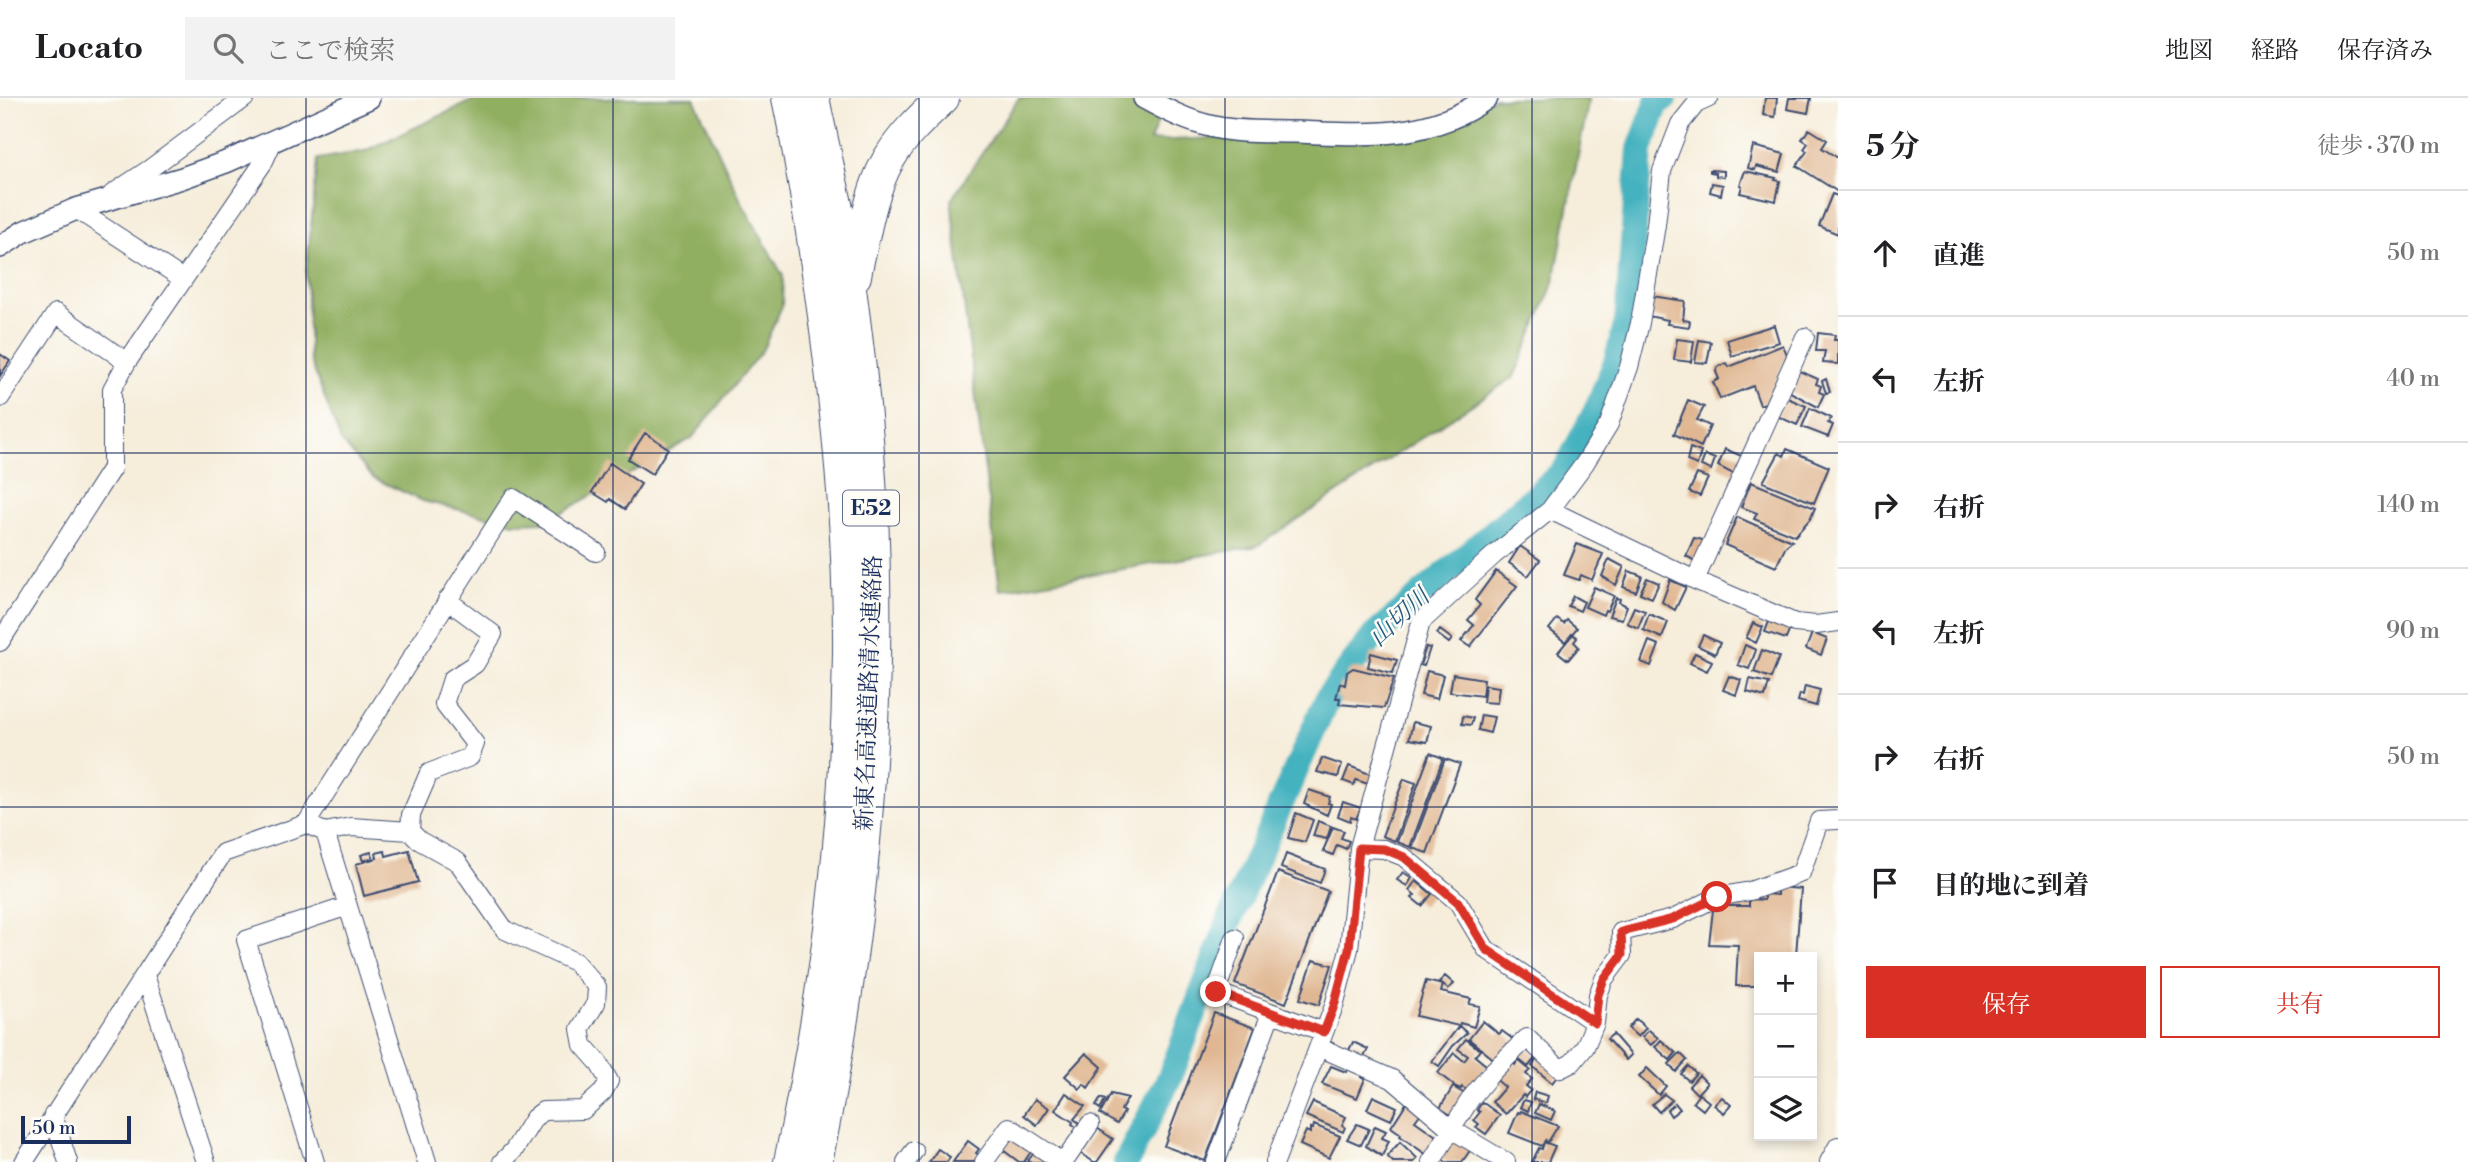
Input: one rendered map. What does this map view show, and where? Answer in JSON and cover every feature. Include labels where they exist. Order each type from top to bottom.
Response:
[{"type":"highway","points":[[769,98],[806,164]]},
{"type":"highway","name":"新東名高速道路清水連絡路","points":[[788,98],[806,164],[831,362],[846,517],[849,654],[849,977],[816,1162]]},
{"type":"highway","name":"新東名高速道路清水連絡路","points":[[790,1162],[803,1101],[821,985],[870,755],[873,584],[866,438],[852,308],[838,216],[806,164],[813,98]]},
{"type":"highway","points":[[852,308],[856,270],[871,200],[887,160],[903,137],[943,98]]},
{"type":"street","points":[[100,202],[245,98]]},
{"type":"street","points":[[0,247],[23,232],[76,209],[182,178],[369,98]]},
{"type":"street","points":[[1144,98],[1186,119],[1214,127],[1362,134],[1426,128],[1470,110],[1487,98]]},
{"type":"street","points":[[1275,1162],[1334,1006],[1349,949],[1359,848],[1422,622],[1494,555],[1550,510],[1585,463],[1609,424],[1629,367],[1640,323],[1662,171],[1680,124],[1696,104],[1709,98]]},
{"type":"street","points":[[0,642],[112,468],[112,389],[127,362],[264,163],[273,141]]},
{"type":"street","points":[[76,209],[183,279]]},
{"type":"street","points":[[0,398],[56,313],[127,362]]},
{"type":"street","points":[[1695,580],[1805,337]]},
{"type":"street","points":[[24,1162],[223,853],[306,824],[513,498],[596,552]]},
{"type":"street","points":[[1550,510],[1695,580],[1795,623],[1816,625],[1838,622]]},
{"type":"street","points":[[410,831],[411,815],[429,772],[470,757],[475,744],[444,704],[452,679],[474,664],[492,634],[447,600]]},
{"type":"street","points":[[1431,1162],[1471,1098],[1493,1071],[1527,1038],[1560,1069],[1572,1063],[1584,1047],[1595,1023],[1598,995],[1604,979],[1622,955],[1621,932],[1673,919],[1717,897],[1750,891],[1801,873],[1819,821],[1838,820]]},
{"type":"street","points":[[306,824],[325,832],[351,827],[410,831],[420,841],[458,862],[505,930],[575,962],[597,987],[596,1003],[580,1029],[583,1045],[598,1062],[608,1081],[603,1092],[583,1110],[543,1111],[534,1118],[514,1150],[502,1162]]},
{"type":"street","points":[[325,832],[427,1162]]},
{"type":"street","points":[[1359,848],[1384,849],[1404,857],[1458,902],[1486,949],[1595,1023]]},
{"type":"street","points":[[315,1162],[246,940],[348,906]]},
{"type":"street","points":[[1235,938],[1216,992],[1271,1013],[1392,1079],[1451,1129],[1506,1162]]},
{"type":"street","points":[[145,975],[206,1162]]},
{"type":"street","points":[[1216,1162],[1271,1013]]},
{"type":"street","points":[[53,1115],[68,1162]]},
{"type":"street","points":[[984,1162],[1009,1127],[1063,1162],[1090,1124]]},
{"type":"street","points":[[1829,1162],[1838,1146]]},
{"type":"green space","points":[[478,98],[694,98],[741,201],[783,276],[782,306],[763,349],[692,438],[545,522],[514,523],[423,501],[373,478],[341,441],[310,359],[306,275],[318,159],[365,151]]},
{"type":"green space","points":[[1019,98],[1167,98],[1150,141],[1418,129],[1496,98],[1589,98],[1554,282],[1514,377],[1257,546],[1000,590],[951,200]]},
{"type":"building","points":[[1765,98],[1777,98],[1775,117],[1763,115]]},
{"type":"building","points":[[1789,98],[1811,98],[1808,113],[1787,109]]},
{"type":"building","points":[[1809,129],[1827,140],[1822,148],[1838,158],[1838,192],[1797,166],[1807,151],[1804,149],[1808,143],[1802,139]]},
{"type":"building","points":[[1753,146],[1784,154],[1779,172],[1756,166],[1755,170],[1748,168]]},
{"type":"building","points":[[1710,170],[1724,171],[1724,177],[1716,176],[1716,173]]},
{"type":"building","points":[[1745,171],[1780,181],[1776,201],[1740,193]]},
{"type":"building","points":[[1712,183],[1723,185],[1721,195],[1710,192]]},
{"type":"building","points":[[1832,194],[1838,196],[1838,234],[1819,226]]},
{"type":"building","points":[[1652,296],[1685,301],[1683,320],[1690,321],[1689,327],[1667,324],[1668,320],[1648,316]]},
{"type":"building","points":[[1774,325],[1779,342],[1732,356],[1727,340]]},
{"type":"building","points":[[1818,333],[1835,335],[1834,340],[1838,340],[1838,364],[1823,363],[1825,351],[1816,351]]},
{"type":"building","points":[[1677,339],[1694,341],[1691,362],[1674,360]]},
{"type":"building","points":[[1699,340],[1711,342],[1707,363],[1695,362]]},
{"type":"building","points":[[1783,345],[1787,355],[1768,402],[1760,405],[1753,386],[1720,399],[1713,382],[1719,379],[1717,367],[1727,363],[1729,367]]},
{"type":"building","points":[[0,354],[10,361],[0,376]]},
{"type":"building","points":[[1797,370],[1818,379],[1816,384],[1821,386],[1819,392],[1824,394],[1818,407],[1790,392]]},
{"type":"building","points":[[1826,379],[1830,392],[1826,393],[1822,381]]},
{"type":"building","points":[[1785,397],[1806,406],[1797,425],[1777,416]]},
{"type":"building","points":[[1688,400],[1704,407],[1697,420],[1710,426],[1701,447],[1674,434]]},
{"type":"building","points":[[1810,408],[1831,418],[1828,423],[1833,425],[1828,437],[1802,427]]},
{"type":"building","points":[[645,433],[668,448],[652,474],[628,459]]},
{"type":"building","points":[[1690,448],[1701,452],[1697,465],[1687,461]]},
{"type":"building","points":[[1725,449],[1744,457],[1735,475],[1718,466]]},
{"type":"building","points":[[1787,449],[1829,467],[1814,503],[1763,482],[1779,453],[1784,456]]},
{"type":"building","points":[[1705,455],[1715,459],[1711,470],[1701,466]]},
{"type":"building","points":[[610,463],[641,484],[625,509],[592,492]]},
{"type":"building","points":[[1697,474],[1708,478],[1700,496],[1689,492]]},
{"type":"building","points":[[1751,482],[1815,508],[1810,519],[1795,536],[1754,519],[1757,513],[1741,507]]},
{"type":"building","points":[[1737,517],[1792,541],[1786,546],[1776,567],[1725,545]]},
{"type":"building","points":[[1694,538],[1707,541],[1697,562],[1686,556]]},
{"type":"building","points":[[1577,544],[1603,554],[1592,580],[1581,575],[1579,580],[1564,575]]},
{"type":"building","points":[[1520,546],[1540,560],[1528,576],[1509,563]]},
{"type":"building","points":[[1609,559],[1624,567],[1616,585],[1602,576]]},
{"type":"building","points":[[1496,571],[1517,586],[1470,647],[1461,641],[1474,625],[1468,620],[1480,605],[1475,600]]},
{"type":"building","points":[[1629,571],[1642,576],[1636,592],[1623,587]]},
{"type":"building","points":[[1647,578],[1659,583],[1652,598],[1640,593]]},
{"type":"building","points":[[1670,580],[1686,587],[1675,610],[1662,602]]},
{"type":"building","points":[[1594,587],[1614,596],[1603,615],[1585,607]]},
{"type":"building","points":[[1573,596],[1584,602],[1580,611],[1568,606]]},
{"type":"building","points":[[1616,598],[1627,606],[1622,619],[1609,616]]},
{"type":"building","points":[[1634,607],[1645,611],[1638,628],[1627,623]]},
{"type":"building","points":[[1649,614],[1668,622],[1662,638],[1643,630]]},
{"type":"building","points":[[1557,619],[1564,624],[1567,620],[1577,628],[1565,642],[1549,629]]},
{"type":"building","points":[[1770,619],[1791,626],[1786,639],[1765,632]]},
{"type":"building","points":[[1753,623],[1763,627],[1756,643],[1746,638]]},
{"type":"building","points":[[1440,630],[1452,639],[1449,643],[1437,634]]},
{"type":"building","points":[[1812,633],[1827,639],[1821,655],[1806,649]]},
{"type":"building","points":[[1573,634],[1577,638],[1574,642],[1579,647],[1568,660],[1558,652]]},
{"type":"building","points":[[1703,635],[1720,643],[1715,654],[1698,646]]},
{"type":"building","points":[[1649,641],[1659,645],[1651,666],[1641,662]]},
{"type":"building","points":[[1745,645],[1756,650],[1749,669],[1738,665]]},
{"type":"building","points":[[1426,647],[1430,648],[1424,666],[1420,665]]},
{"type":"building","points":[[1762,650],[1779,657],[1771,678],[1754,672]]},
{"type":"building","points":[[1371,653],[1397,660],[1393,673],[1368,667]]},
{"type":"building","points":[[1695,653],[1712,661],[1707,671],[1690,663]]},
{"type":"building","points":[[1353,668],[1394,678],[1384,708],[1339,704],[1340,698],[1336,698],[1340,683],[1345,685],[1347,672]]},
{"type":"building","points":[[1427,671],[1443,675],[1437,699],[1421,695]]},
{"type":"building","points":[[1453,674],[1484,679],[1482,696],[1450,692]]},
{"type":"building","points":[[1729,676],[1741,680],[1736,695],[1723,690]]},
{"type":"building","points":[[1750,679],[1769,683],[1765,697],[1747,692]]},
{"type":"building","points":[[1485,685],[1499,687],[1497,703],[1483,702]]},
{"type":"building","points":[[1805,686],[1820,690],[1816,706],[1798,701]]},
{"type":"building","points":[[1481,715],[1494,717],[1490,733],[1478,730]]},
{"type":"building","points":[[1463,716],[1473,718],[1471,725],[1462,724]]},
{"type":"building","points":[[1413,722],[1431,726],[1427,742],[1409,739]]},
{"type":"building","points":[[1430,753],[1443,758],[1410,847],[1397,842]]},
{"type":"building","points":[[1322,758],[1342,765],[1338,777],[1317,772]]},
{"type":"building","points":[[1445,759],[1460,764],[1427,853],[1412,848]]},
{"type":"building","points":[[1349,766],[1375,776],[1371,785],[1356,780],[1354,785],[1343,781]]},
{"type":"building","points":[[1404,779],[1416,783],[1395,841],[1382,836]]},
{"type":"building","points":[[1309,790],[1330,797],[1328,803],[1331,804],[1327,815],[1304,804]]},
{"type":"building","points":[[1343,802],[1361,808],[1356,819],[1351,817],[1350,821],[1338,816]]},
{"type":"building","points":[[1296,813],[1313,820],[1305,842],[1288,838]]},
{"type":"building","points":[[1318,821],[1331,826],[1327,839],[1313,836]]},
{"type":"building","points":[[1333,827],[1344,831],[1341,838],[1349,841],[1346,849],[1337,845],[1333,855],[1323,851]]},
{"type":"building","points":[[409,850],[418,882],[364,896],[356,864],[377,858],[376,853],[385,851],[386,856]]},
{"type":"building","points":[[371,852],[373,858],[363,861],[361,855]]},
{"type":"building","points":[[1286,854],[1325,869],[1320,883],[1281,868]]},
{"type":"building","points":[[1278,872],[1328,891],[1286,1003],[1235,984]]},
{"type":"building","points":[[1403,872],[1412,878],[1407,886],[1397,880]]},
{"type":"building","points":[[1416,881],[1432,894],[1422,906],[1412,898],[1415,895],[1409,890]]},
{"type":"building","points":[[1777,887],[1801,889],[1796,952],[1754,952],[1754,986],[1736,986],[1738,945],[1709,944],[1713,910],[1722,910],[1722,906],[1749,906],[1749,899],[1764,900],[1764,894],[1777,895]]},
{"type":"building","points":[[1313,960],[1332,965],[1319,1005],[1300,999]]},
{"type":"building","points":[[1445,976],[1454,984],[1448,989],[1439,982]]},
{"type":"building","points":[[1426,981],[1443,985],[1441,992],[1471,999],[1469,1004],[1480,1006],[1474,1027],[1416,1016]]},
{"type":"building","points":[[1214,1013],[1255,1028],[1205,1161],[1164,1146]]},
{"type":"building","points":[[1636,1019],[1646,1028],[1638,1037],[1628,1028]]},
{"type":"building","points":[[1483,1021],[1499,1034],[1502,1031],[1514,1040],[1496,1061],[1469,1039]]},
{"type":"building","points":[[1459,1026],[1467,1033],[1453,1046],[1439,1066],[1432,1061]]},
{"type":"building","points":[[1649,1030],[1658,1038],[1651,1045],[1642,1037]]},
{"type":"building","points":[[1613,1034],[1631,1055],[1626,1060],[1607,1039]]},
{"type":"building","points":[[1466,1039],[1480,1050],[1475,1056],[1487,1066],[1468,1091],[1456,1087],[1438,1073],[1454,1053],[1464,1061],[1468,1056],[1458,1049]]},
{"type":"building","points":[[1661,1040],[1676,1053],[1670,1060],[1655,1047]]},
{"type":"building","points":[[1353,1042],[1368,1049],[1363,1059],[1348,1052]]},
{"type":"building","points":[[1524,1049],[1529,1049],[1537,1056],[1528,1067],[1517,1058]]},
{"type":"building","points":[[1086,1053],[1102,1067],[1088,1088],[1084,1084],[1080,1089],[1065,1076]]},
{"type":"building","points":[[1680,1053],[1687,1060],[1676,1072],[1669,1064]]},
{"type":"building","points":[[1539,1057],[1559,1074],[1552,1083],[1532,1066]]},
{"type":"building","points":[[1509,1059],[1515,1065],[1518,1060],[1530,1070],[1526,1074],[1532,1079],[1526,1086],[1531,1090],[1506,1114],[1492,1102],[1505,1087],[1493,1077]]},
{"type":"building","points":[[1331,1066],[1362,1075],[1365,1079],[1357,1098],[1322,1084]]},
{"type":"building","points":[[1688,1066],[1696,1073],[1689,1081],[1681,1074]]},
{"type":"building","points":[[1647,1068],[1666,1086],[1659,1095],[1639,1077]]},
{"type":"building","points":[[1699,1075],[1707,1083],[1697,1094],[1689,1086]]},
{"type":"building","points":[[1453,1087],[1468,1096],[1454,1117],[1440,1108]]},
{"type":"building","points":[[1535,1092],[1548,1096],[1546,1103],[1533,1099]]},
{"type":"building","points":[[1066,1093],[1085,1106],[1074,1119],[1082,1125],[1079,1129],[1055,1110]]},
{"type":"building","points":[[1111,1094],[1128,1098],[1117,1124],[1100,1114]]},
{"type":"building","points":[[1664,1094],[1672,1100],[1659,1112],[1652,1104]]},
{"type":"building","points":[[1699,1094],[1709,1102],[1703,1110],[1693,1102]]},
{"type":"building","points":[[1373,1096],[1397,1107],[1391,1120],[1367,1109]]},
{"type":"building","points":[[1722,1097],[1731,1105],[1724,1113],[1714,1105]]},
{"type":"building","points":[[1101,1098],[1105,1100],[1100,1109],[1096,1106]]},
{"type":"building","points":[[1035,1099],[1049,1108],[1037,1125],[1024,1115]]},
{"type":"building","points":[[1409,1099],[1424,1109],[1415,1121],[1439,1138],[1427,1155],[1391,1127]]},
{"type":"building","points":[[1524,1100],[1531,1102],[1528,1111],[1520,1107]]},
{"type":"building","points":[[1313,1102],[1346,1117],[1342,1125],[1345,1127],[1343,1132],[1306,1116]]},
{"type":"building","points":[[1482,1102],[1500,1115],[1486,1134],[1476,1127],[1479,1124],[1474,1120],[1480,1112],[1477,1110]]},
{"type":"building","points":[[1675,1103],[1680,1109],[1671,1116],[1667,1110]]},
{"type":"building","points":[[1539,1104],[1555,1111],[1551,1120],[1535,1113]]},
{"type":"building","points":[[1518,1112],[1558,1126],[1548,1142],[1546,1139],[1542,1146],[1509,1133]]},
{"type":"building","points":[[1357,1124],[1369,1129],[1361,1145],[1347,1139]]},
{"type":"building","points":[[1314,1125],[1340,1136],[1329,1158],[1300,1145],[1306,1131],[1310,1133],[1310,1128],[1313,1129]]},
{"type":"building","points":[[1375,1126],[1386,1131],[1382,1138],[1389,1141],[1382,1156],[1366,1146]]},
{"type":"building","points":[[1097,1128],[1113,1139],[1097,1162],[1094,1162],[1080,1153]]},
{"type":"building","points":[[1012,1137],[1034,1147],[1024,1162],[1019,1162],[1003,1150]]},
{"type":"building","points":[[1453,1138],[1471,1149],[1462,1162],[1446,1162],[1440,1158]]},
{"type":"building","points":[[968,1141],[979,1149],[976,1153],[979,1155],[974,1162],[953,1162]]},
{"type":"building","points":[[1400,1142],[1417,1158],[1414,1162],[1393,1162],[1387,1156]]},
{"type":"building","points":[[1544,1142],[1555,1146],[1548,1162],[1532,1162],[1539,1148],[1542,1149]]},
{"type":"building","points":[[938,1149],[950,1157],[947,1162],[929,1162]]},
{"type":"building","points":[[1037,1149],[1051,1162],[1027,1162]]},
{"type":"waterway","name":"山切川","points":[[1126,1162],[1170,1077],[1230,919],[1328,697],[1374,636],[1565,470],[1596,411],[1616,362],[1627,322],[1640,149],[1657,103],[1665,98]]},
{"type":"route","points":[[1216,992],[1324,1032],[1349,949],[1359,848],[1384,849],[1404,857],[1458,902],[1486,949],[1595,1023],[1598,995],[1604,979],[1622,955],[1621,932],[1673,919],[1717,897]]}]
